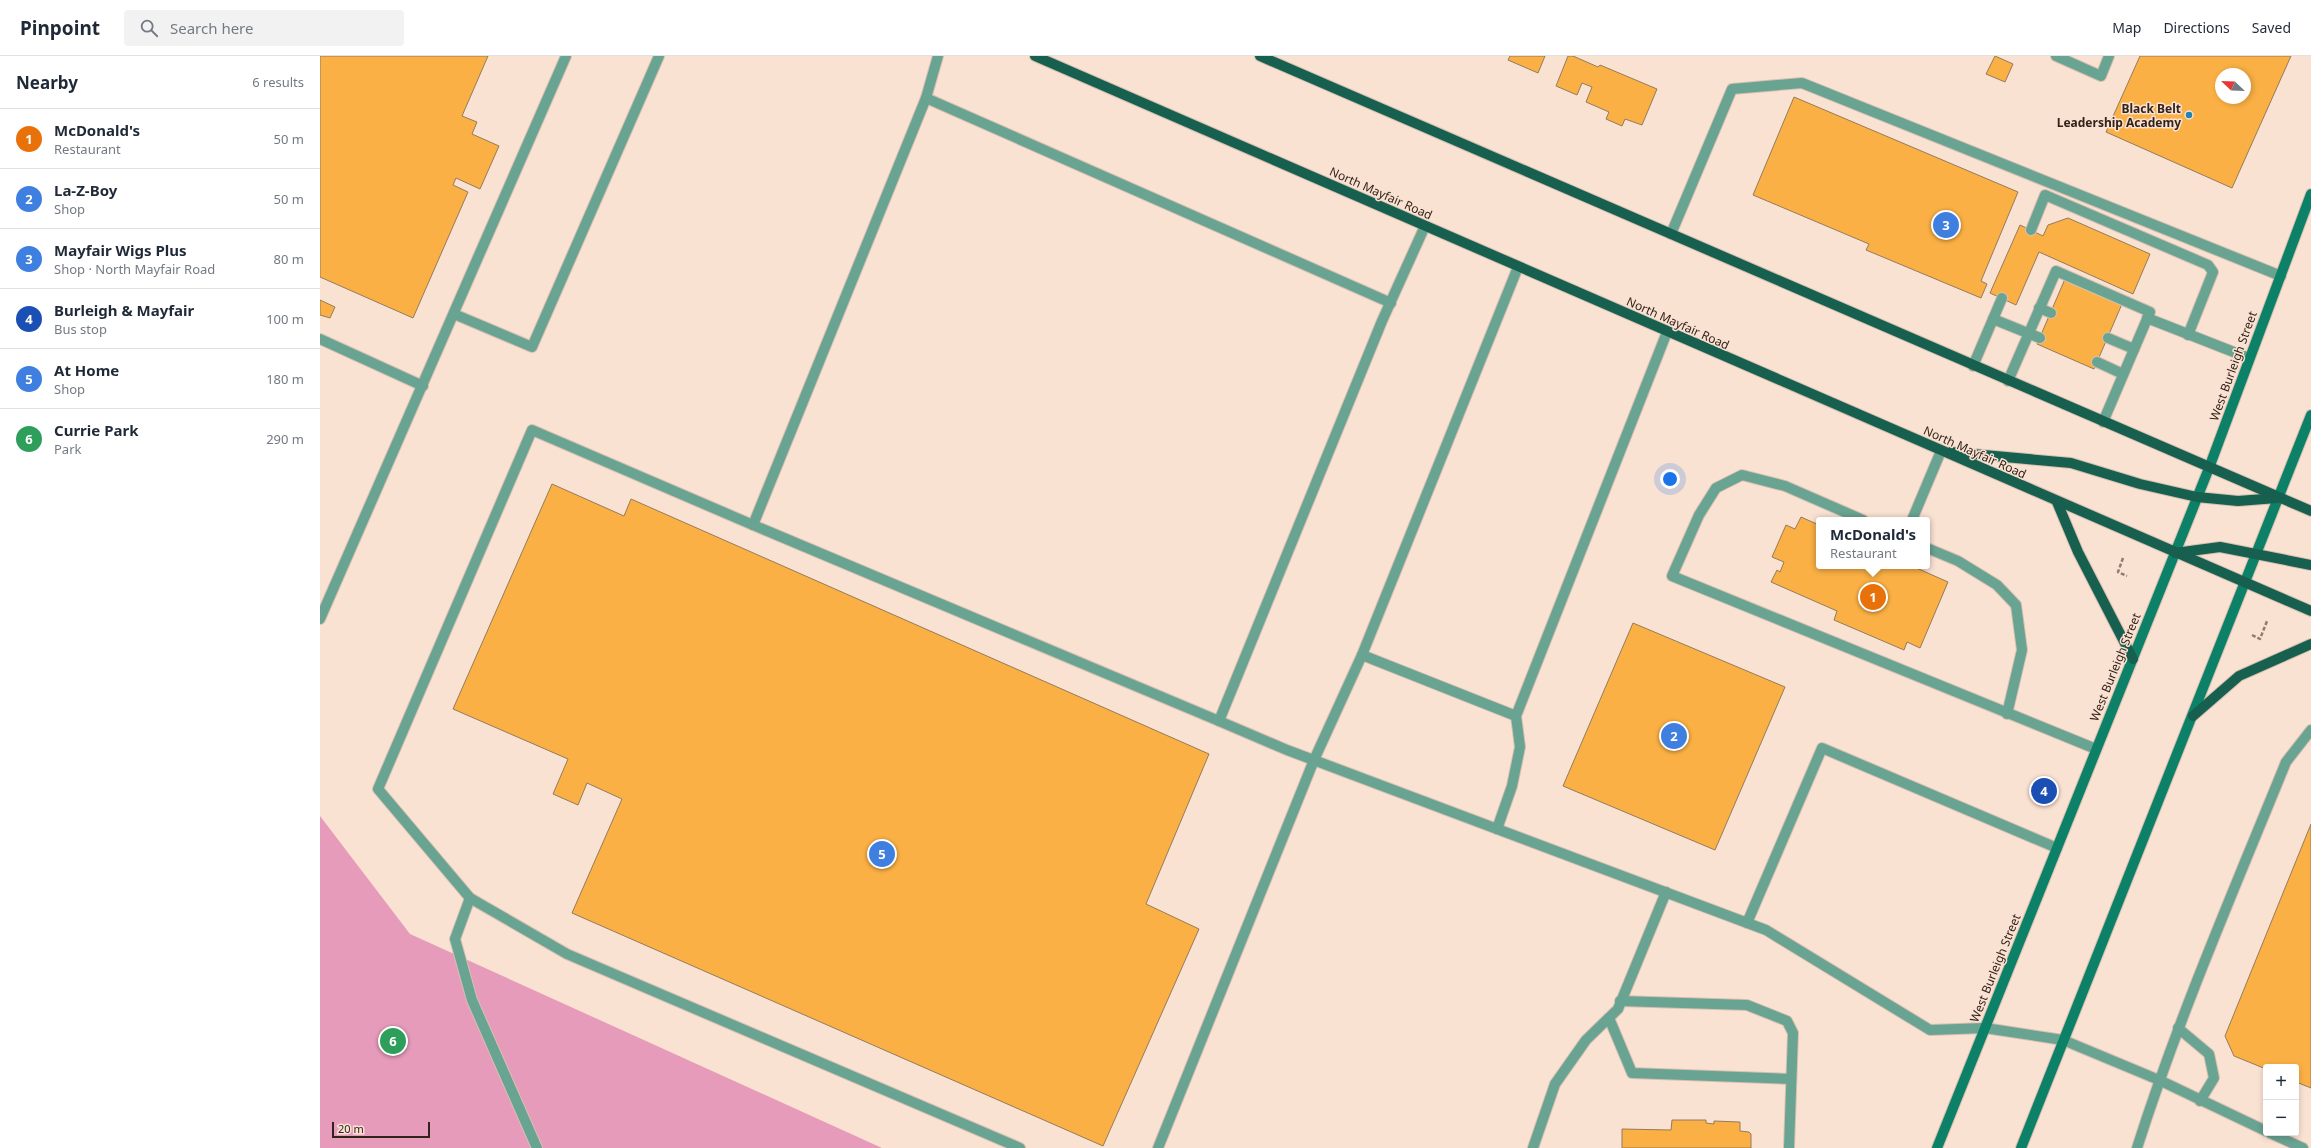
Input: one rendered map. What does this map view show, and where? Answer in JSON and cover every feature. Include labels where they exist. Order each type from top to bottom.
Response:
[{"type":"main road","name":"North Mayfair Road","points":[[1035,56],[2057,502],[2311,611]]},
{"type":"main road","points":[[1260,56],[1973,366],[2311,511]]},
{"type":"main road","name":"West Burleigh Street","points":[[1937,1148],[2209,468],[2311,194]]},
{"type":"main road","points":[[2021,1148],[2311,416]]},
{"type":"main road","points":[[1941,451],[2071,464],[2140,484],[2197,498],[2238,501],[2279,498]]},
{"type":"main road","points":[[2057,502],[2078,552],[2133,659]]},
{"type":"main road","points":[[2175,553],[2220,547],[2257,553],[2311,565]]},
{"type":"main road","points":[[2193,716],[2239,676],[2311,644]]},
{"type":"lane","points":[[320,619],[566,56]]},
{"type":"lane","points":[[454,314],[532,347],[659,56]]},
{"type":"lane","points":[[753,525],[926,98],[938,56]]},
{"type":"lane","points":[[2056,56],[2101,76],[2109,56]]},
{"type":"lane","points":[[1671,234],[1732,89],[1802,83],[2281,276]]},
{"type":"lane","points":[[926,98],[1390,302]]},
{"type":"lane","points":[[2031,230],[2045,195],[2208,265],[2213,272],[2188,335]]},
{"type":"lane","points":[[1219,721],[1390,302],[1425,226]]},
{"type":"lane","points":[[1158,1148],[1314,760],[1362,655],[1518,267]]},
{"type":"lane","points":[[2008,381],[2056,271],[2150,312],[2103,422]]},
{"type":"lane","points":[[1973,366],[2002,298]]},
{"type":"lane","points":[[2039,308],[2050,313]]},
{"type":"lane","points":[[1994,318],[2040,338]]},
{"type":"lane","points":[[2147,318],[2249,358]]},
{"type":"lane","points":[[1497,829],[1512,786],[1520,747],[1516,716],[1667,332]]},
{"type":"lane","points":[[2108,338],[2134,349]]},
{"type":"lane","points":[[320,339],[423,386]]},
{"type":"lane","points":[[2097,362],[2123,374]]},
{"type":"lane","points":[[1020,1148],[567,954],[470,898],[378,789],[532,430],[753,525],[1314,760],[1766,930],[1930,1030],[1985,1028],[2064,1040],[2159,1080],[2200,1101],[2263,1130]]},
{"type":"lane","points":[[1913,517],[1941,451]]},
{"type":"lane","points":[[1855,517],[1784,486],[1742,475],[1716,488],[1699,515],[1672,576],[2007,714],[2096,749]]},
{"type":"lane","points":[[1930,549],[1958,561],[1997,585],[2016,605],[2022,650],[2007,714]]},
{"type":"lane","points":[[1362,655],[1516,716]]},
{"type":"lane","points":[[2137,1148],[2178,1028],[2286,762],[2311,730]]},
{"type":"lane","points":[[1747,922],[1822,748],[2057,848]]},
{"type":"lane","points":[[1533,1148],[1555,1084],[1586,1040],[1618,1009],[1666,892]]},
{"type":"lane","points":[[470,898],[455,939],[472,1000],[537,1148]]},
{"type":"lane","points":[[1620,1001],[1747,1005],[1787,1021],[1793,1033],[1789,1148]]},
{"type":"lane","points":[[1609,1018],[1632,1074],[1791,1079]]},
{"type":"lane","points":[[2178,1028],[2209,1054],[2214,1078],[2200,1101]]},
{"type":"lane","points":[[2277,1136],[2303,1148]]},
{"type":"path","points":[[2124,558],[2118,572],[2127,576]]},
{"type":"path","points":[[2252,635],[2260,639],[2267,621]]},
{"type":"shaded area","points":[[320,816],[410,934],[882,1148],[320,1148]]},
{"type":"building","points":[[320,56],[488,56],[462,116],[477,122],[472,134],[499,146],[480,189],[456,178],[453,185],[468,192],[413,318],[320,277]]},
{"type":"building","points":[[1510,56],[1545,56],[1538,73],[1508,60]]},
{"type":"building","points":[[1568,56],[1573,56],[1598,67],[1600,65],[1657,89],[1642,125],[1625,119],[1622,126],[1606,119],[1609,112],[1586,102],[1592,87],[1582,83],[1577,95],[1556,86]]},
{"type":"building","points":[[1995,56],[2013,64],[2005,82],[1986,74]]},
{"type":"building","name":"Black Belt Leadership Academy","points":[[2140,56],[2291,56],[2232,188],[2106,132]]},
{"type":"building","points":[[1794,97],[2018,192],[1981,281],[1987,284],[1981,298],[1866,250],[1869,244],[1753,195]]},
{"type":"building","points":[[2068,218],[2150,254],[2133,294],[2039,252],[2016,305],[1990,293],[2020,225],[2043,236],[2048,225]]},
{"type":"building","points":[[2065,279],[2122,304],[2094,369],[2037,344]]},
{"type":"building","points":[[320,300],[335,307],[330,318],[320,315]]},
{"type":"building","points":[[552,484],[624,516],[631,499],[1209,754],[1146,904],[1199,929],[1103,1146],[572,913],[622,799],[587,783],[578,805],[553,794],[568,759],[453,709]]},
{"type":"building","points":[[1801,517],[1816,524],[1816,569],[1919,569],[1948,582],[1920,648],[1907,642],[1904,650],[1834,620],[1837,611],[1771,582],[1777,570],[1780,572],[1784,562],[1772,557],[1786,525],[1795,529]]},
{"type":"building","points":[[1633,623],[1785,687],[1715,850],[1563,786]]},
{"type":"building","points":[[2311,824],[2311,1088],[2299,1083],[2299,1064],[2263,1064],[2263,1068],[2234,1056],[2225,1036]]},
{"type":"building","points":[[1672,1120],[1706,1120],[1706,1123],[1714,1124],[1714,1121],[1740,1122],[1740,1131],[1749,1132],[1751,1134],[1751,1148],[1622,1148],[1622,1129],[1671,1130]]},
{"type":"place","name":"Black Belt Leadership Academy","points":[[2189,115]]},
{"type":"place","name":"Mayfair Wigs Plus","points":[[1946,225]]},
{"type":"place","name":"McDonald's","points":[[1873,597]]},
{"type":"place","name":"La-Z-Boy","points":[[1674,736]]},
{"type":"place","name":"Burleigh & Mayfair","points":[[2044,791]]},
{"type":"place","name":"At Home","points":[[882,854]]},
{"type":"place","name":"Currie Park","points":[[393,1041]]}]
